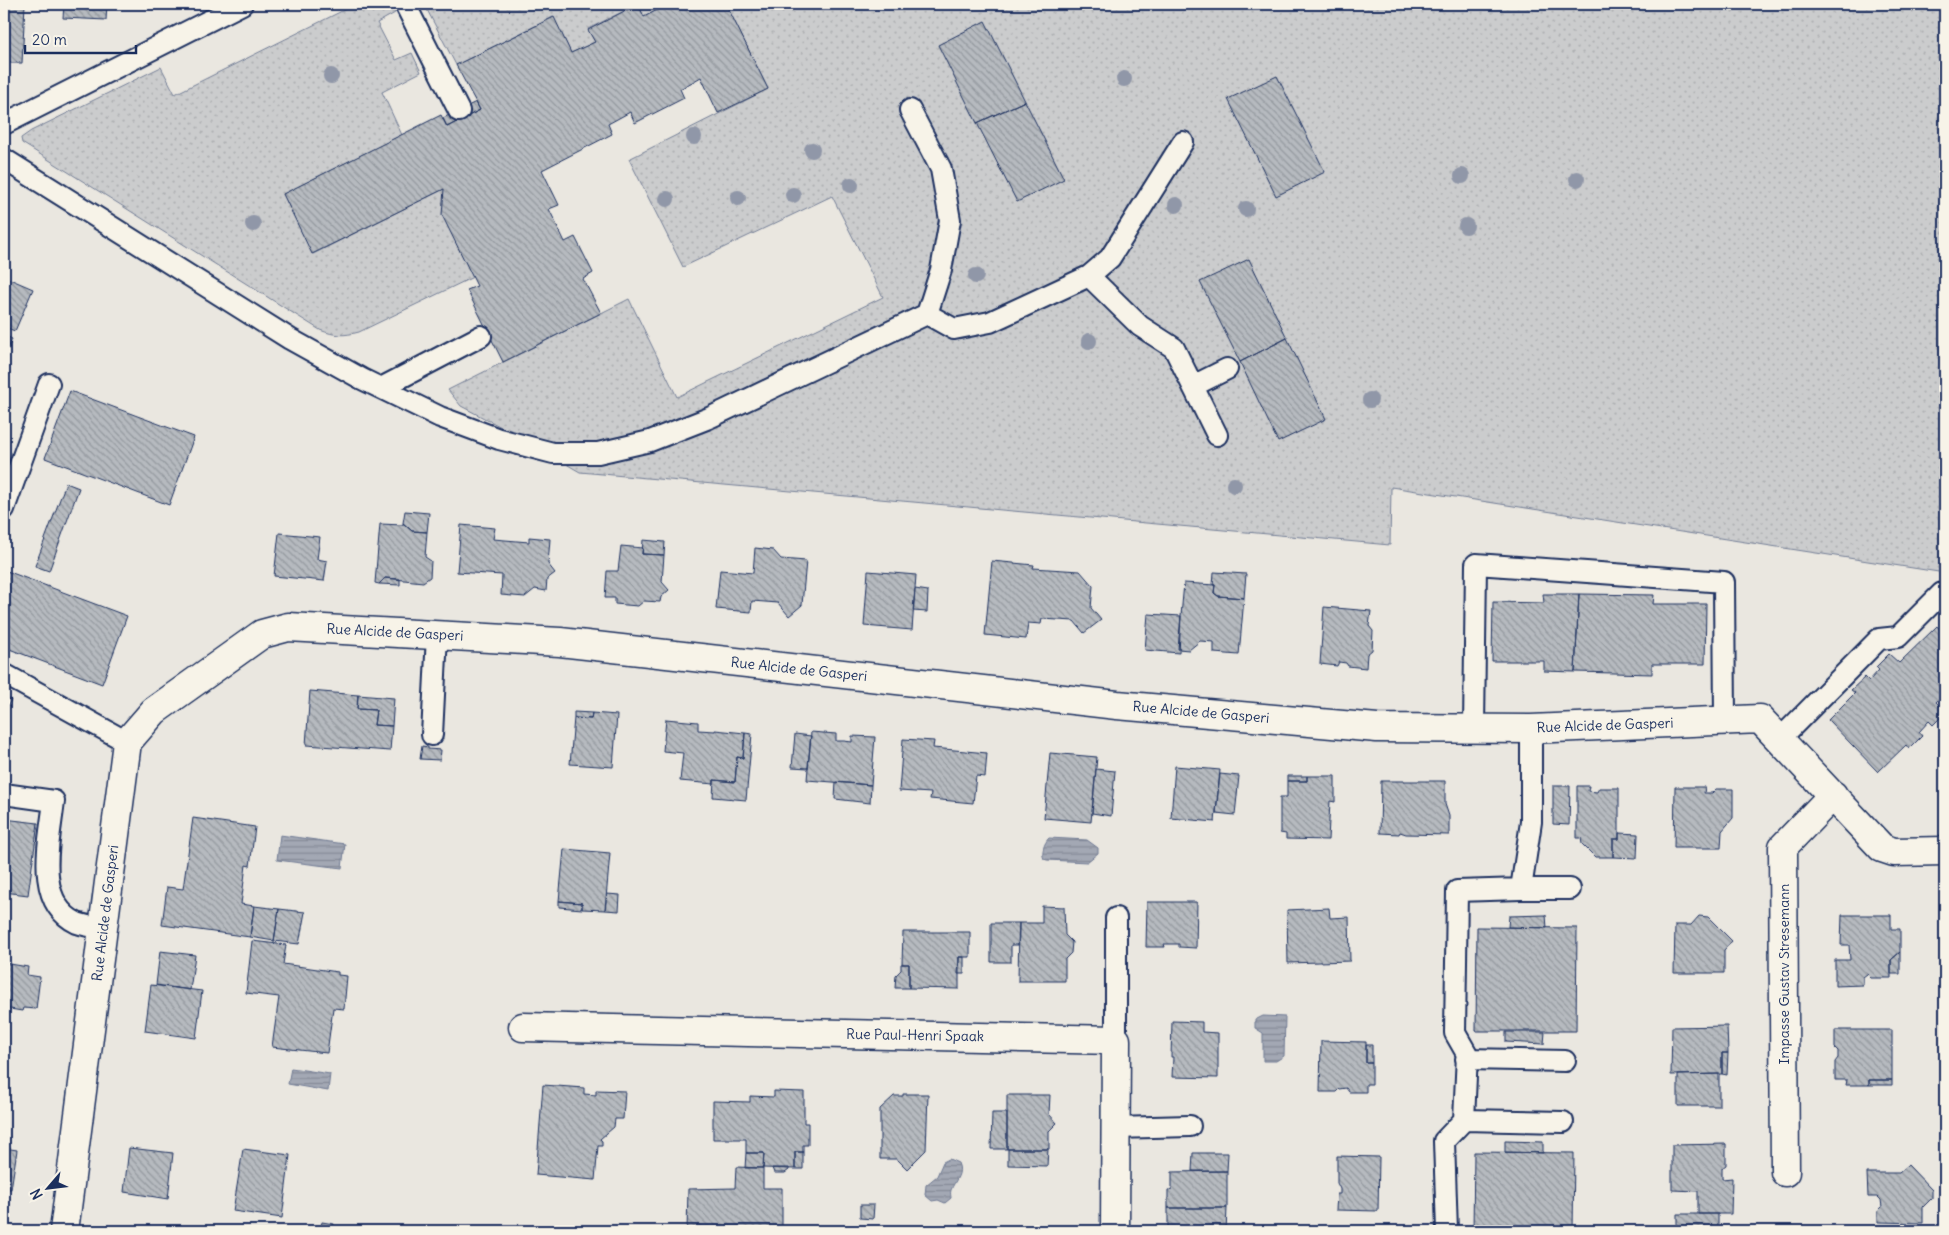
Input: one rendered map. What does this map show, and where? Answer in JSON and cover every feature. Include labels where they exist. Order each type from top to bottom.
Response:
[{"type":"street","name":"Rue Alcide de Gasperi","points":[[64,1231],[127,742],[154,711],[262,634],[288,627],[560,642],[1136,707],[1378,728],[1531,728],[1760,719],[1882,848],[1894,852],[1945,851]]},
{"type":"street","name":"Impasse Gustav Stresemann","points":[[1785,1172],[1783,847],[1833,795]]},
{"type":"street","name":"Rue Paul-Henri Spaak","points":[[523,1027],[1116,1040]]},
{"type":"street","points":[[1116,1040],[1116,1231]]},
{"type":"lane","points":[[4,124],[242,4]]},
{"type":"lane","points":[[405,4],[459,111]]},
{"type":"lane","points":[[4,159],[290,339],[381,388],[440,416],[499,439],[553,453],[598,453],[650,441],[710,418],[927,314],[941,270],[950,220],[941,169],[910,110]]},
{"type":"lane","points":[[927,314],[954,329],[990,322],[1089,276],[1110,258],[1183,142]]},
{"type":"lane","points":[[1089,276],[1140,326],[1174,348],[1217,436]]},
{"type":"lane","points":[[381,388],[481,336]]},
{"type":"lane","points":[[1193,386],[1228,369]]},
{"type":"lane","points":[[4,509],[49,384]]},
{"type":"lane","points":[[1474,728],[1476,564],[1724,582],[1725,720]]},
{"type":"lane","points":[[1779,740],[1879,639],[1898,638],[1942,593],[1945,593]]},
{"type":"lane","points":[[432,734],[437,635]]},
{"type":"lane","points":[[4,674],[127,742]]},
{"type":"lane","points":[[1521,889],[1531,822],[1531,728]]},
{"type":"lane","points":[[4,794],[54,801],[46,874],[50,893],[60,911],[78,923],[103,928]]},
{"type":"lane","points":[[1447,1231],[1444,1140],[1464,1120],[1467,1054],[1455,1033],[1457,891],[1570,889]]},
{"type":"lane","points":[[1116,918],[1116,1040]]},
{"type":"lane","points":[[1466,1059],[1565,1061]]},
{"type":"lane","points":[[1464,1120],[1564,1122]]},
{"type":"lane","points":[[1116,1128],[1190,1126]]},
{"type":"shaded area","points":[[356,4],[391,4],[395,13],[377,23],[396,60],[412,53],[421,72],[382,92],[402,135],[283,194],[313,254],[444,189],[473,277],[359,332],[340,335],[320,330],[22,143],[21,138],[31,131],[161,67],[175,94]]},
{"type":"shaded area","points":[[424,4],[638,4],[588,29],[595,42],[571,53],[553,17],[456,65]]},
{"type":"shaded area","points":[[638,4],[664,4],[665,6],[644,17]]},
{"type":"shaded area","points":[[726,4],[1945,4],[1945,573],[1391,487],[1390,545],[580,472],[461,406],[448,390],[629,299],[677,397],[883,297],[832,196],[683,267],[629,159],[768,89]]},
{"type":"shaded area","points":[[280,835],[345,844],[342,868],[277,860]]},
{"type":"shaded area","points":[[1049,838],[1087,840],[1098,848],[1098,853],[1087,862],[1047,860],[1043,857],[1043,851]]},
{"type":"shaded area","points":[[1263,1016],[1285,1017],[1284,1056],[1276,1061],[1263,1061],[1263,1033],[1255,1028],[1255,1020]]},
{"type":"shaded area","points":[[291,1068],[330,1074],[328,1091],[288,1084]]},
{"type":"shaded area","points":[[949,1159],[958,1163],[960,1170],[951,1190],[951,1198],[945,1203],[938,1200],[932,1201],[925,1195],[926,1185],[937,1176],[943,1162]]},
{"type":"building","points":[[4,4],[25,4],[22,63],[4,63]]},
{"type":"building","points":[[64,4],[107,4],[106,20],[63,18]]},
{"type":"building","points":[[638,4],[644,17],[665,6],[664,4],[726,4],[768,89],[718,113],[701,77],[680,89],[684,98],[635,123],[630,112],[608,124],[612,134],[542,170],[559,205],[549,209],[565,242],[575,237],[593,273],[583,279],[601,313],[503,362],[467,290],[477,286],[442,215],[444,189],[312,254],[283,194],[441,115],[447,127],[480,110],[456,65],[554,17],[571,53],[595,42],[588,30]]},
{"type":"building","points":[[985,21],[1025,101],[977,123],[938,45]]},
{"type":"building","points":[[1277,76],[1325,172],[1276,196],[1228,99]]},
{"type":"building","points":[[1025,101],[1064,179],[1017,202],[977,123]]},
{"type":"building","points":[[476,102],[480,110],[447,127],[443,118]]},
{"type":"building","points":[[1249,259],[1287,338],[1240,362],[1200,282]]},
{"type":"building","points":[[5,277],[33,289],[15,331],[4,327]]},
{"type":"building","points":[[4,335],[12,339],[4,359]]},
{"type":"building","points":[[1287,338],[1326,419],[1278,442],[1240,362]]},
{"type":"building","points":[[70,391],[194,437],[169,505],[45,458]]},
{"type":"building","points":[[66,483],[79,488],[49,571],[35,566]]},
{"type":"building","points":[[405,511],[429,513],[427,532],[412,531],[403,523]]},
{"type":"building","points":[[403,523],[412,531],[427,532],[425,557],[431,561],[430,577],[423,582],[385,578],[379,584],[375,583],[380,524],[403,525]]},
{"type":"building","points":[[461,525],[495,528],[493,539],[529,542],[529,537],[550,539],[548,564],[555,573],[547,579],[546,591],[535,589],[525,597],[501,595],[502,575],[457,572]]},
{"type":"building","points":[[279,533],[320,537],[317,559],[327,561],[324,581],[274,576]]},
{"type":"building","points":[[643,540],[665,542],[664,555],[642,554]]},
{"type":"building","points":[[621,546],[643,548],[642,554],[664,555],[662,582],[669,590],[661,597],[660,602],[644,601],[638,606],[615,604],[615,598],[605,598],[607,571],[618,571]]},
{"type":"building","points":[[755,548],[773,550],[781,559],[806,561],[802,605],[789,616],[778,603],[752,601],[751,612],[716,609],[720,570],[753,573]]},
{"type":"building","points":[[992,561],[1034,565],[1033,568],[1080,571],[1093,586],[1091,608],[1101,620],[1084,633],[1074,621],[1042,619],[1041,624],[1028,623],[1026,639],[985,635]]},
{"type":"building","points":[[4,570],[127,616],[102,684],[4,647]]},
{"type":"building","points":[[868,571],[916,575],[912,630],[864,626]]},
{"type":"building","points":[[1214,572],[1246,574],[1244,598],[1218,596],[1214,593]]},
{"type":"building","points":[[385,578],[400,579],[400,585],[379,584]]},
{"type":"building","points":[[1184,583],[1215,585],[1214,593],[1218,596],[1244,598],[1239,655],[1214,653],[1214,642],[1200,641],[1189,650],[1178,649]]},
{"type":"building","points":[[915,589],[928,591],[927,612],[913,611]]},
{"type":"building","points":[[1543,594],[1579,594],[1575,672],[1544,671],[1544,661],[1492,661],[1493,602],[1544,603]]},
{"type":"building","points":[[1579,594],[1654,595],[1653,604],[1706,604],[1705,664],[1652,664],[1652,674],[1575,672]]},
{"type":"building","points":[[1324,607],[1371,611],[1369,626],[1373,631],[1372,650],[1367,654],[1366,668],[1348,666],[1346,663],[1339,662],[1337,666],[1320,664]]},
{"type":"building","points":[[1148,614],[1181,616],[1179,653],[1145,650]]},
{"type":"building","points":[[1937,626],[1945,635],[1945,693],[1936,702],[1945,713],[1933,725],[1929,721],[1919,732],[1922,736],[1909,749],[1906,745],[1878,772],[1828,720],[1855,693],[1851,690],[1865,677],[1869,681],[1879,670],[1876,667],[1889,654],[1899,663]]},
{"type":"building","points":[[310,691],[358,695],[357,709],[376,710],[374,725],[392,726],[390,751],[306,745]]},
{"type":"building","points":[[358,695],[394,698],[392,726],[374,725],[376,710],[357,709]]},
{"type":"building","points":[[4,696],[11,700],[4,713]]},
{"type":"building","points":[[574,712],[592,713],[591,719],[574,718]]},
{"type":"building","points":[[592,713],[617,715],[613,767],[570,764],[574,718],[591,719]]},
{"type":"building","points":[[666,719],[698,722],[698,730],[745,733],[743,758],[737,757],[735,782],[714,780],[714,784],[680,781],[683,753],[663,751]]},
{"type":"building","points":[[811,732],[836,734],[836,741],[852,742],[852,736],[875,737],[871,785],[807,780]]},
{"type":"building","points":[[745,733],[752,734],[746,800],[713,797],[714,780],[735,782],[737,757],[743,758]]},
{"type":"building","points":[[795,734],[811,736],[808,768],[792,767]]},
{"type":"building","points":[[903,739],[934,741],[933,748],[987,753],[985,777],[976,776],[973,803],[930,799],[931,793],[899,791]]},
{"type":"building","points":[[422,746],[428,747],[428,749],[441,750],[440,760],[420,759]]},
{"type":"building","points":[[1050,753],[1097,757],[1091,822],[1044,818]]},
{"type":"building","points":[[1175,766],[1220,770],[1215,822],[1171,818]]},
{"type":"building","points":[[1096,769],[1115,771],[1111,816],[1092,813]]},
{"type":"building","points":[[1220,774],[1239,776],[1235,815],[1216,813]]},
{"type":"building","points":[[1287,776],[1307,776],[1307,781],[1287,781]]},
{"type":"building","points":[[1307,776],[1335,776],[1335,802],[1330,801],[1328,840],[1286,839],[1286,834],[1280,833],[1280,797],[1287,797],[1287,781],[1307,781]]},
{"type":"building","points":[[1381,781],[1445,781],[1445,804],[1449,816],[1449,835],[1406,834],[1400,832],[1399,834],[1380,833]]},
{"type":"building","points":[[836,782],[871,785],[870,803],[835,799]]},
{"type":"building","points":[[1553,786],[1570,786],[1569,825],[1553,824]]},
{"type":"building","points":[[1577,786],[1589,786],[1588,791],[1597,792],[1599,788],[1619,788],[1619,839],[1613,839],[1613,857],[1595,857],[1582,844],[1581,838],[1577,838]]},
{"type":"building","points":[[1675,787],[1705,787],[1704,793],[1712,793],[1716,789],[1733,789],[1733,818],[1722,831],[1721,848],[1674,848]]},
{"type":"building","points":[[193,818],[255,827],[250,866],[246,865],[241,904],[254,906],[250,937],[162,925],[167,887],[183,889]]},
{"type":"building","points":[[4,819],[38,823],[28,895],[4,892]]},
{"type":"building","points":[[1619,833],[1638,834],[1637,858],[1613,857],[1613,839],[1619,839]]},
{"type":"building","points":[[564,849],[610,853],[605,910],[582,909],[582,903],[559,901]]},
{"type":"building","points":[[607,894],[620,895],[619,911],[605,910]]},
{"type":"building","points":[[559,901],[582,903],[582,909],[559,907]]},
{"type":"building","points":[[1147,902],[1197,902],[1196,948],[1179,947],[1179,944],[1164,944],[1165,947],[1146,947]]},
{"type":"building","points":[[254,906],[279,909],[274,941],[250,937]]},
{"type":"building","points":[[1042,906],[1064,907],[1065,935],[1072,942],[1071,953],[1065,959],[1065,981],[1018,981],[1019,923],[1042,923]]},
{"type":"building","points":[[1329,908],[1330,918],[1349,917],[1350,961],[1288,963],[1287,910]]},
{"type":"building","points":[[279,909],[305,912],[299,944],[274,941]]},
{"type":"building","points":[[1546,915],[1547,928],[1508,927],[1509,916]]},
{"type":"building","points":[[1842,915],[1891,915],[1891,929],[1900,929],[1900,952],[1891,960],[1891,978],[1871,978],[1867,974],[1863,977],[1863,985],[1835,986],[1835,960],[1850,960],[1849,945],[1841,945]]},
{"type":"building","points":[[1699,916],[1708,917],[1732,941],[1724,950],[1724,973],[1674,973],[1675,925],[1691,925]]},
{"type":"building","points":[[991,923],[1019,923],[1018,945],[1011,945],[1011,962],[991,962]]},
{"type":"building","points":[[1477,927],[1577,928],[1576,1031],[1476,1031]]},
{"type":"building","points":[[903,932],[970,932],[970,957],[959,957],[959,989],[909,988],[909,964],[902,964]]},
{"type":"building","points":[[252,941],[286,945],[283,964],[338,972],[338,975],[347,976],[344,1009],[333,1008],[327,1053],[272,1047],[279,997],[246,993]]},
{"type":"building","points":[[160,951],[195,955],[190,990],[156,985]]},
{"type":"building","points":[[1900,952],[1900,974],[1891,974],[1891,960]]},
{"type":"building","points":[[959,957],[964,957],[964,974],[958,974]]},
{"type":"building","points":[[4,963],[28,967],[27,975],[40,977],[36,1009],[23,1008],[22,1011],[4,1008]]},
{"type":"building","points":[[901,964],[909,964],[909,988],[895,988],[896,975],[901,970]]},
{"type":"building","points":[[151,985],[202,991],[196,1038],[145,1031]]},
{"type":"building","points":[[1172,1021],[1202,1022],[1202,1032],[1218,1033],[1218,1078],[1172,1077]]},
{"type":"building","points":[[1727,1026],[1728,1053],[1722,1053],[1722,1074],[1671,1075],[1672,1027]]},
{"type":"building","points":[[1835,1030],[1892,1030],[1892,1080],[1869,1080],[1869,1085],[1846,1085],[1847,1080],[1835,1080],[1835,1062],[1838,1058],[1838,1051],[1835,1048]]},
{"type":"building","points":[[1506,1032],[1545,1032],[1544,1044],[1506,1042]]},
{"type":"building","points":[[1321,1041],[1366,1042],[1366,1063],[1372,1063],[1372,1084],[1366,1084],[1366,1092],[1349,1092],[1346,1088],[1339,1089],[1336,1092],[1320,1092]]},
{"type":"building","points":[[1366,1045],[1372,1045],[1372,1063],[1366,1063]]},
{"type":"building","points":[[1722,1053],[1728,1053],[1727,1075],[1722,1074]]},
{"type":"building","points":[[1719,1074],[1719,1106],[1678,1106],[1678,1075]]},
{"type":"building","points":[[1869,1080],[1892,1080],[1892,1085],[1869,1085]]},
{"type":"building","points":[[543,1085],[584,1088],[584,1094],[596,1095],[596,1090],[625,1091],[623,1119],[615,1119],[614,1127],[600,1139],[602,1146],[598,1146],[595,1180],[536,1175]]},
{"type":"building","points":[[774,1091],[804,1092],[804,1123],[808,1123],[808,1145],[803,1145],[803,1152],[795,1152],[795,1169],[763,1168],[764,1153],[746,1153],[746,1139],[713,1139],[713,1101],[750,1102],[750,1096],[774,1097]]},
{"type":"building","points":[[903,1094],[928,1094],[926,1150],[907,1169],[897,1159],[880,1159],[880,1109],[894,1096],[903,1096]]},
{"type":"building","points":[[1007,1095],[1050,1095],[1049,1114],[1057,1123],[1049,1131],[1049,1149],[1007,1149]]},
{"type":"building","points":[[992,1113],[1007,1113],[1007,1149],[991,1149]]},
{"type":"building","points":[[1505,1141],[1543,1142],[1543,1153],[1505,1152]]},
{"type":"building","points":[[1726,1144],[1726,1165],[1722,1168],[1722,1179],[1732,1178],[1731,1214],[1698,1214],[1698,1191],[1672,1190],[1672,1145]]},
{"type":"building","points":[[4,1148],[17,1150],[11,1189],[4,1189]]},
{"type":"building","points":[[129,1148],[173,1153],[168,1199],[124,1192]]},
{"type":"building","points":[[243,1149],[290,1155],[282,1218],[233,1211]]},
{"type":"building","points":[[1008,1149],[1048,1149],[1047,1166],[1008,1165]]},
{"type":"building","points":[[795,1152],[803,1152],[803,1169],[795,1169]]},
{"type":"building","points":[[1474,1152],[1574,1153],[1573,1231],[1473,1231]]},
{"type":"building","points":[[746,1153],[764,1153],[763,1168],[745,1168]]},
{"type":"building","points":[[1193,1153],[1228,1153],[1227,1171],[1192,1171]]},
{"type":"building","points":[[1337,1156],[1379,1157],[1378,1211],[1336,1210],[1337,1194],[1340,1194],[1337,1183]]},
{"type":"building","points":[[1908,1165],[1932,1190],[1932,1198],[1923,1207],[1923,1223],[1878,1222],[1878,1211],[1882,1207],[1881,1200],[1878,1197],[1868,1197],[1867,1173],[1899,1173]]},
{"type":"building","points":[[736,1167],[763,1168],[763,1188],[782,1188],[782,1231],[687,1231],[688,1189],[735,1188]]},
{"type":"building","points":[[772,1168],[789,1168],[789,1170],[785,1173],[774,1173]]},
{"type":"building","points":[[1227,1171],[1227,1208],[1168,1208],[1168,1190],[1172,1189],[1172,1172]]},
{"type":"building","points":[[860,1205],[874,1205],[873,1219],[860,1218]]},
{"type":"building","points":[[1168,1208],[1227,1208],[1226,1231],[1171,1231],[1171,1228],[1168,1227]]},
{"type":"building","points":[[1677,1214],[1718,1214],[1718,1231],[1677,1231]]},
{"type":"building","points":[[322,1222],[334,1224],[333,1230],[339,1231],[320,1231]]}]
